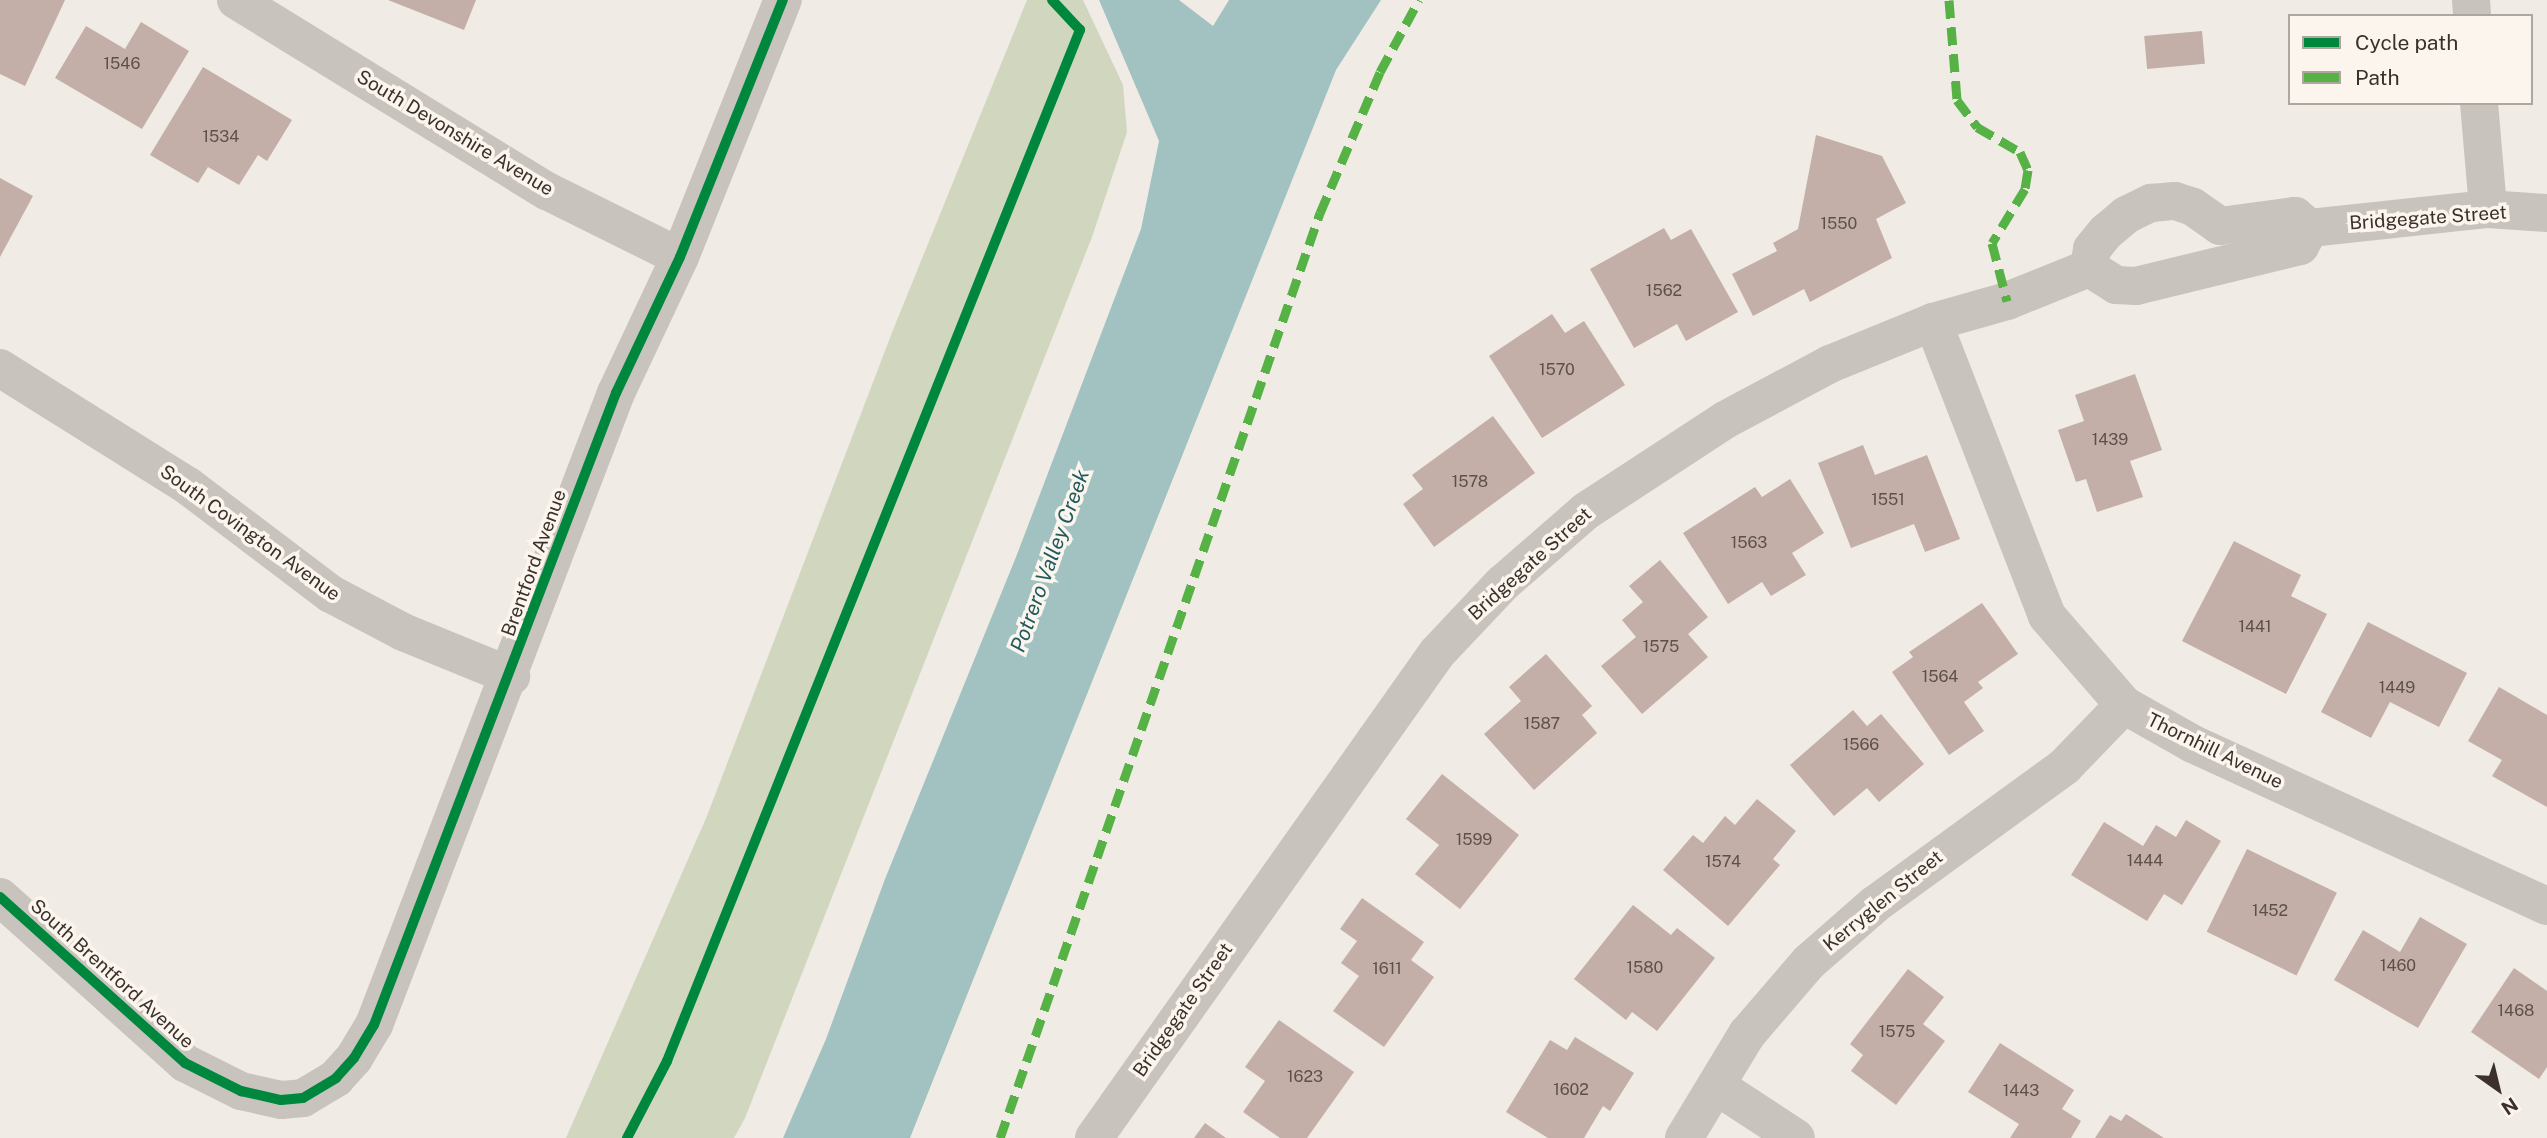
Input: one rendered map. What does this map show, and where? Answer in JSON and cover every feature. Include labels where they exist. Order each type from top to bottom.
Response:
[{"type":"street","name":"South Devonshire Avenue","points":[[236,0],[293,15],[547,191],[680,257]]},
{"type":"street","name":"Brentford Avenue","points":[[281,1100],[303,1098],[336,1078],[374,1025],[511,677],[616,393],[680,257],[783,0]]},
{"type":"street","points":[[2479,105],[2488,209]]},
{"type":"street","points":[[2210,265],[2223,238],[2220,226],[2193,207],[2175,201],[2151,203],[2126,215],[2106,232],[2092,249],[2090,268],[2116,285],[2136,286],[2210,265],[2300,247],[2310,228]]},
{"type":"street","name":"Bridgegate Street","points":[[2220,226],[2295,216],[2310,228],[2488,209],[2547,213]]},
{"type":"street","name":"Bridgegate Street","points":[[1094,1138],[1437,653],[1502,584],[1586,511],[1684,444],[1830,364],[1933,322],[2007,301],[2090,268]]},
{"type":"street","name":"Thornhill Avenue","points":[[1933,322],[2047,616],[2124,705],[2193,744],[2547,906]]},
{"type":"street","name":"South Covington Avenue","points":[[0,368],[188,486],[331,594],[403,632],[511,677]]},
{"type":"street","name":"Kerryglen Street","points":[[1684,1138],[1718,1087],[1747,1034],[1809,962],[1894,889],[2065,766],[2124,705]]},
{"type":"street","name":"South Brentford Avenue","points":[[0,897],[185,1063],[241,1091],[281,1100]]},
{"type":"street","points":[[1718,1087],[1796,1138]]},
{"type":"green space","points":[[1027,0],[1083,0],[1123,85],[1127,132],[1092,237],[745,1118],[734,1138],[566,1138],[707,816],[893,330]]},
{"type":"water","name":"Potrero Valley Creek","points":[[1099,0],[1179,0],[1213,26],[1229,0],[1381,0],[1336,70],[910,1138],[783,1138],[826,1039],[885,879],[1016,557],[1141,229],[1159,141]]},
{"type":"building","points":[[0,0],[65,0],[25,86],[0,74]]},
{"type":"building","points":[[388,0],[476,0],[464,30]]},
{"type":"building","points":[[141,22],[189,51],[142,129],[55,78],[86,26],[125,49]]},
{"type":"building","points":[[2202,31],[2205,64],[2147,69],[2144,36]]},
{"type":"building","points":[[203,67],[292,120],[267,161],[258,155],[239,185],[208,167],[198,183],[150,155]]},
{"type":"building","points":[[1816,135],[1882,156],[1906,203],[1876,219],[1892,258],[1810,302],[1804,289],[1753,316],[1732,274],[1777,251],[1773,243],[1798,229]]},
{"type":"building","points":[[0,178],[33,196],[0,257]]},
{"type":"building","points":[[1664,228],[1671,240],[1691,229],[1738,312],[1686,341],[1677,324],[1634,348],[1590,269]]},
{"type":"building","points":[[1552,314],[1565,333],[1584,321],[1625,385],[1542,438],[1489,356]]},
{"type":"building","points":[[2135,374],[2162,450],[2130,461],[2143,497],[2097,512],[2086,479],[2076,482],[2058,430],[2084,421],[2075,395]]},
{"type":"building","points":[[1493,416],[1535,473],[1434,547],[1403,504],[1423,489],[1412,475]]},
{"type":"building","points":[[1863,445],[1875,475],[1927,455],[1960,539],[1925,552],[1914,524],[1851,548],[1818,463]]},
{"type":"building","points":[[1790,479],[1824,533],[1792,553],[1806,575],[1771,596],[1762,582],[1728,604],[1683,533],[1755,487],[1762,497]]},
{"type":"building","points":[[2234,541],[2301,575],[2291,596],[2327,614],[2286,694],[2182,641]]},
{"type":"building","points":[[1660,560],[1708,617],[1688,634],[1708,657],[1642,714],[1601,666],[1636,637],[1622,620],[1643,602],[1629,586]]},
{"type":"building","points":[[1982,603],[2018,654],[1978,682],[1983,688],[1964,702],[1984,731],[1949,755],[1892,672],[1913,657],[1909,652]]},
{"type":"building","points":[[2368,622],[2467,673],[2439,727],[2390,702],[2371,738],[2321,712]]},
{"type":"building","points":[[1546,654],[1592,706],[1582,715],[1597,733],[1534,790],[1484,734],[1521,701],[1509,687]]},
{"type":"building","points":[[2499,687],[2547,715],[2547,807],[2492,776],[2502,760],[2468,741]]},
{"type":"building","points":[[1853,710],[1867,726],[1881,714],[1924,764],[1879,802],[1867,788],[1834,816],[1790,765]]},
{"type":"building","points":[[1442,774],[1519,835],[1460,909],[1415,874],[1439,845],[1406,819]]},
{"type":"building","points":[[1757,799],[1796,831],[1773,859],[1780,865],[1728,926],[1663,870],[1693,835],[1703,843],[1725,816],[1735,825]]},
{"type":"building","points":[[2186,820],[2221,841],[2182,905],[2164,894],[2147,921],[2071,875],[2104,822],[2143,846],[2156,825],[2176,837]]},
{"type":"building","points":[[2247,849],[2337,893],[2297,976],[2207,932]]},
{"type":"building","points":[[1362,898],[1424,942],[1411,960],[1434,977],[1384,1047],[1333,1011],[1359,976],[1341,963],[1357,941],[1340,929]]},
{"type":"building","points":[[1633,905],[1671,935],[1677,928],[1715,958],[1657,1031],[1632,1012],[1626,1020],[1574,979]]},
{"type":"building","points":[[2420,917],[2467,944],[2418,1028],[2334,980],[2363,930],[2400,952]]},
{"type":"building","points":[[2514,968],[2547,991],[2547,1067],[2539,1079],[2471,1032]]},
{"type":"building","points":[[1908,969],[1944,997],[1923,1024],[1945,1041],[1896,1105],[1851,1071],[1863,1055],[1850,1044]]},
{"type":"building","points":[[1279,1020],[1354,1072],[1307,1138],[1280,1138],[1243,1112],[1265,1081],[1245,1067]]},
{"type":"building","points":[[1575,1037],[1634,1073],[1610,1111],[1603,1106],[1584,1138],[1548,1138],[1506,1112],[1550,1040],[1567,1050]]},
{"type":"building","points":[[2000,1043],[2074,1090],[2062,1109],[2081,1121],[2071,1138],[2010,1138],[2019,1124],[1968,1092]]},
{"type":"building","points":[[2126,1114],[2164,1138],[2095,1138],[2110,1115],[2121,1121]]},
{"type":"building","points":[[1205,1123],[1226,1138],[1194,1138]]},
{"type":"marked path","points":[[1000,1138],[1320,213],[1380,72],[1419,0]]},
{"type":"marked path","points":[[1949,0],[1957,100],[1977,127],[2020,152],[2028,170],[2025,189],[1992,243],[2007,301]]},
{"type":"cycle path","points":[[0,897],[185,1063],[241,1091],[281,1100],[303,1098],[336,1078],[354,1058],[374,1025],[616,393],[680,257],[783,0]]},
{"type":"cycle path","points":[[627,1138],[667,1061],[1080,30],[1052,0]]}]
